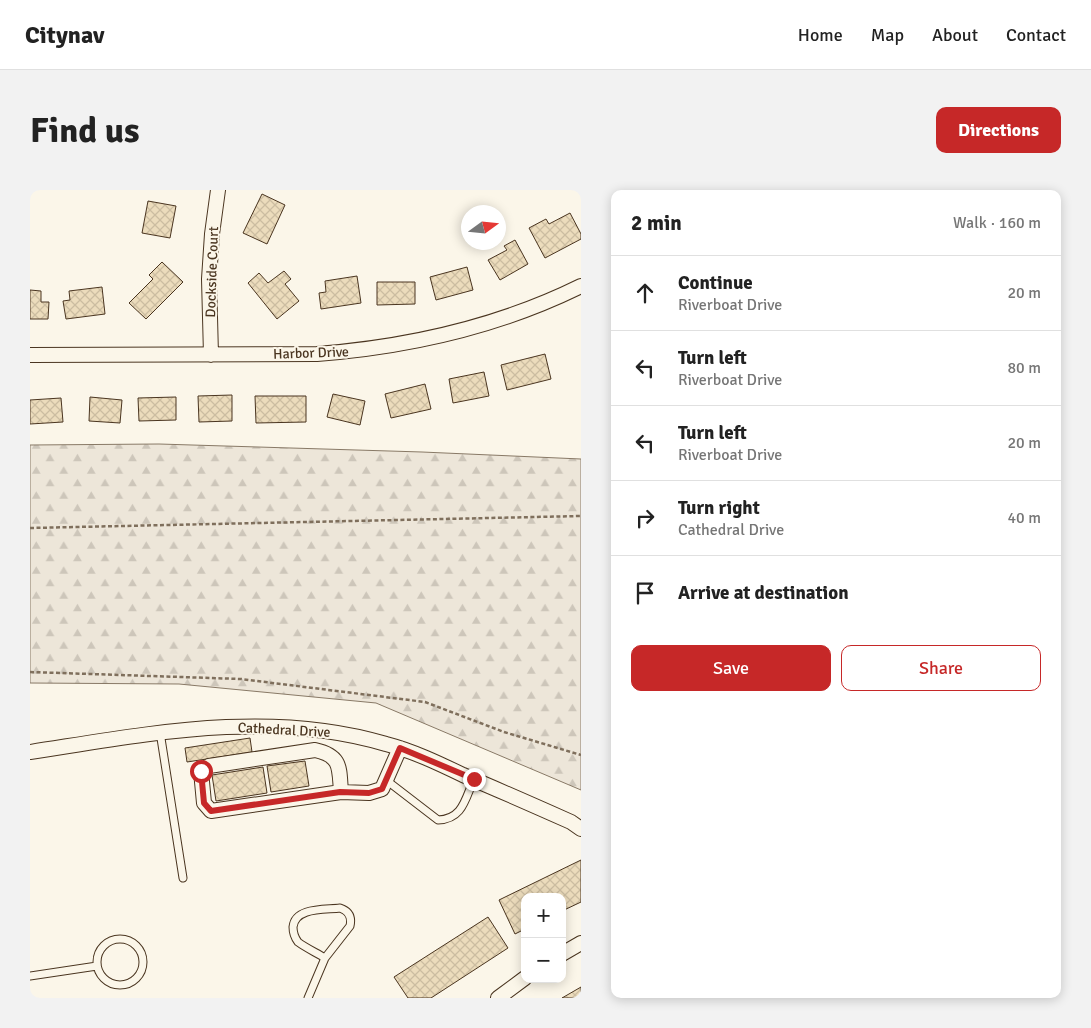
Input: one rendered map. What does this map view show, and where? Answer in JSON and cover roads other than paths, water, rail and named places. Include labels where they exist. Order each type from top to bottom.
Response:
[{"type":"street","name":"Dockside Court","points":[[211,355],[209,279],[212,234],[218,190]]},
{"type":"street","name":"Harbor Drive","points":[[30,355],[316,354],[363,350],[455,333],[510,316],[581,286]]},
{"type":"street","name":"Cathedral Drive","points":[[30,752],[160,732],[218,727],[269,726],[312,728],[349,734],[400,748],[571,822],[581,829]]},
{"type":"street","points":[[340,792],[339,765],[333,756],[316,750],[209,766],[201,771],[204,803],[211,811],[340,792],[369,793],[382,789],[400,748]]},
{"type":"street","points":[[566,952],[581,943]]},
{"type":"street","points":[[498,998],[521,981]]},
{"type":"lane","points":[[160,732],[183,878]]},
{"type":"lane","points":[[386,780],[438,820],[448,819],[458,813],[474,779]]},
{"type":"lane","points":[[308,998],[325,958],[350,926],[349,914],[340,908],[302,913],[296,919],[293,926],[294,934],[298,941],[325,958]]},
{"type":"lane","points":[[118,939],[133,942],[139,948],[142,955],[142,970],[138,977],[126,985],[118,986],[104,980],[97,966],[99,951],[110,941],[118,939]]},
{"type":"lane","points":[[30,976],[97,966]]}]
